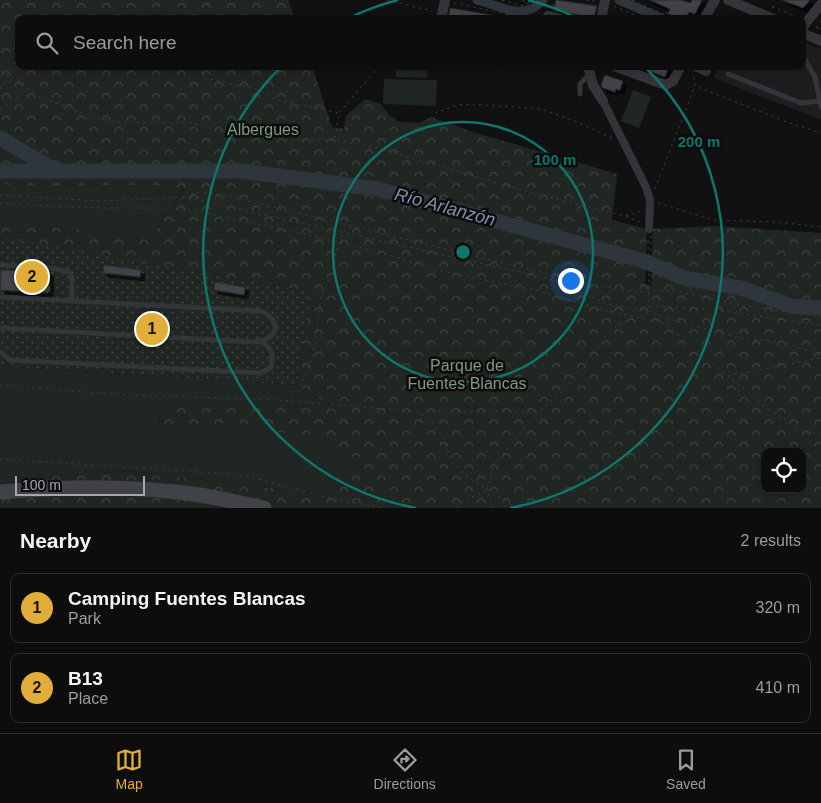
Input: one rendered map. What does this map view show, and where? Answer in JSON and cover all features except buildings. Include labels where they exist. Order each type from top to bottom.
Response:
[{"type":"main road","points":[[0,492],[79,487],[110,490],[133,488],[201,495],[264,508]]},
{"type":"street","points":[[706,15],[715,0]]},
{"type":"street","points":[[728,0],[764,15]]},
{"type":"street","points":[[441,15],[448,1]]},
{"type":"street","points":[[602,15],[605,1]]},
{"type":"street","points":[[806,18],[821,4]]},
{"type":"street","points":[[808,32],[821,41]]},
{"type":"street","points":[[589,70],[646,187],[650,200],[649,227]]},
{"type":"street","points":[[625,70],[662,84],[671,84],[679,70]]},
{"type":"lane","points":[[728,74],[800,103],[820,104],[816,77],[806,59]]},
{"type":"lane","points":[[580,94],[580,84],[589,70]]},
{"type":"lane","points":[[0,265],[46,268],[69,272],[72,278],[72,301]]},
{"type":"lane","points":[[0,297],[260,311],[269,314],[274,322],[275,330],[271,338],[262,342],[0,328]]},
{"type":"lane","points":[[0,352],[10,360],[261,373],[272,367],[273,358],[272,350],[262,342]]},
{"type":"path","points":[[182,0],[190,15]]},
{"type":"path","points":[[386,0],[438,15]]},
{"type":"path","points":[[502,0],[523,6],[533,0]]},
{"type":"path","points":[[522,0],[530,3]]},
{"type":"path","points":[[632,0],[665,14],[671,0]]},
{"type":"path","points":[[448,1],[502,15]]},
{"type":"path","points":[[605,1],[635,15]]},
{"type":"path","points":[[768,6],[787,15]]},
{"type":"path","points":[[808,32],[816,27],[821,20]]},
{"type":"path","points":[[816,27],[821,29]]},
{"type":"path","points":[[0,52],[3,53],[15,48]]},
{"type":"path","points":[[200,70],[205,78],[256,89],[276,100],[339,113]]},
{"type":"path","points":[[203,70],[205,78]]},
{"type":"path","points":[[335,140],[339,113],[376,70]]},
{"type":"path","points":[[625,216],[637,214],[644,209],[650,200],[689,105],[699,70]]},
{"type":"path","points":[[0,71],[29,88],[38,96],[92,116],[118,122],[190,123],[225,132],[284,140],[335,140],[375,147],[518,189],[625,216],[649,227],[651,231],[651,285],[648,290],[649,311]]},
{"type":"path","points":[[0,89],[10,76]]},
{"type":"path","points":[[694,86],[794,125],[821,133]]},
{"type":"path","points":[[0,110],[29,88]]},
{"type":"path","points":[[435,113],[457,105],[470,104],[541,109],[578,122],[626,145]]},
{"type":"path","points":[[184,197],[197,192],[227,196],[634,292],[673,290],[741,305],[821,317]]},
{"type":"path","points":[[0,195],[90,201],[184,197],[342,234],[427,250],[538,276],[559,282],[607,304],[649,311],[669,319],[724,334],[782,342],[821,355]]},
{"type":"path","points":[[650,200],[713,220],[776,222],[821,227]]},
{"type":"path","points":[[0,203],[89,208],[173,208],[338,242],[436,270],[538,291],[599,309],[664,323],[727,376],[790,424],[804,432],[821,433]]},
{"type":"path","points":[[286,401],[297,391],[310,366],[322,294],[330,278],[338,242],[349,224]]},
{"type":"path","points":[[649,306],[709,309],[821,325]]},
{"type":"path","points":[[493,508],[487,489],[494,465],[536,414],[568,387],[604,338],[618,325],[628,319],[640,318],[649,311]]},
{"type":"path","points":[[727,376],[821,358]]},
{"type":"path","points":[[0,385],[99,394],[286,401],[418,412],[509,411],[536,414]]},
{"type":"path","points":[[418,412],[430,421],[444,438],[451,461],[466,476],[517,508]]},
{"type":"path","points":[[0,459],[244,475],[324,497],[382,508]]},
{"type":"path","points":[[458,508],[458,504],[487,489]]},
{"type":"shaded area","points":[[806,43],[821,49],[821,120],[714,78],[717,70],[806,70]]},
{"type":"green space","points":[[0,0],[288,0],[294,15],[15,15],[15,70],[313,70],[332,127],[344,129],[346,116],[365,99],[381,104],[389,115],[400,122],[419,123],[431,117],[473,132],[617,174],[612,220],[647,229],[645,284],[652,285],[653,229],[714,226],[821,233],[821,508],[0,508],[0,480],[130,471],[329,495],[339,478],[370,471],[327,447],[315,436],[245,429],[159,425],[161,405],[337,409],[297,385],[310,292],[0,238],[0,220],[150,239],[184,189],[153,185],[12,186],[0,183]]},
{"type":"green space","points":[[396,70],[427,70],[427,78],[396,77]]},
{"type":"green space","points":[[384,79],[437,80],[436,106],[383,104]]},
{"type":"green space","points":[[633,90],[651,97],[639,128],[621,121]]},
{"type":"green space","points":[[0,183],[12,186],[153,185],[184,188],[150,239],[0,220]]},
{"type":"green space","points":[[0,237],[310,292],[297,385],[0,366]]},
{"type":"green space","points":[[0,366],[297,385],[338,410],[161,406],[159,424],[245,429],[315,436],[327,447],[370,471],[329,495],[130,471],[0,480]]},
{"type":"waterway","points":[[477,0],[520,11],[536,7],[543,0]]},
{"type":"waterway","points":[[619,0],[654,15]]},
{"type":"waterway","name":"Río Arlanzón","points":[[0,138],[56,171]]},
{"type":"waterway","name":"Río Arlanzón","points":[[0,171],[242,171],[378,189],[644,261],[684,278],[741,288],[791,306],[821,308]]},
{"type":"place","name":"B13","points":[[32,277]]},
{"type":"place","name":"Camping Fuentes Blancas","points":[[152,329]]},
{"type":"park label","name":"Albergues","points":[[263,129]]},
{"type":"park label","name":"Parque de Fuentes Blancas","points":[[467,374]]}]
